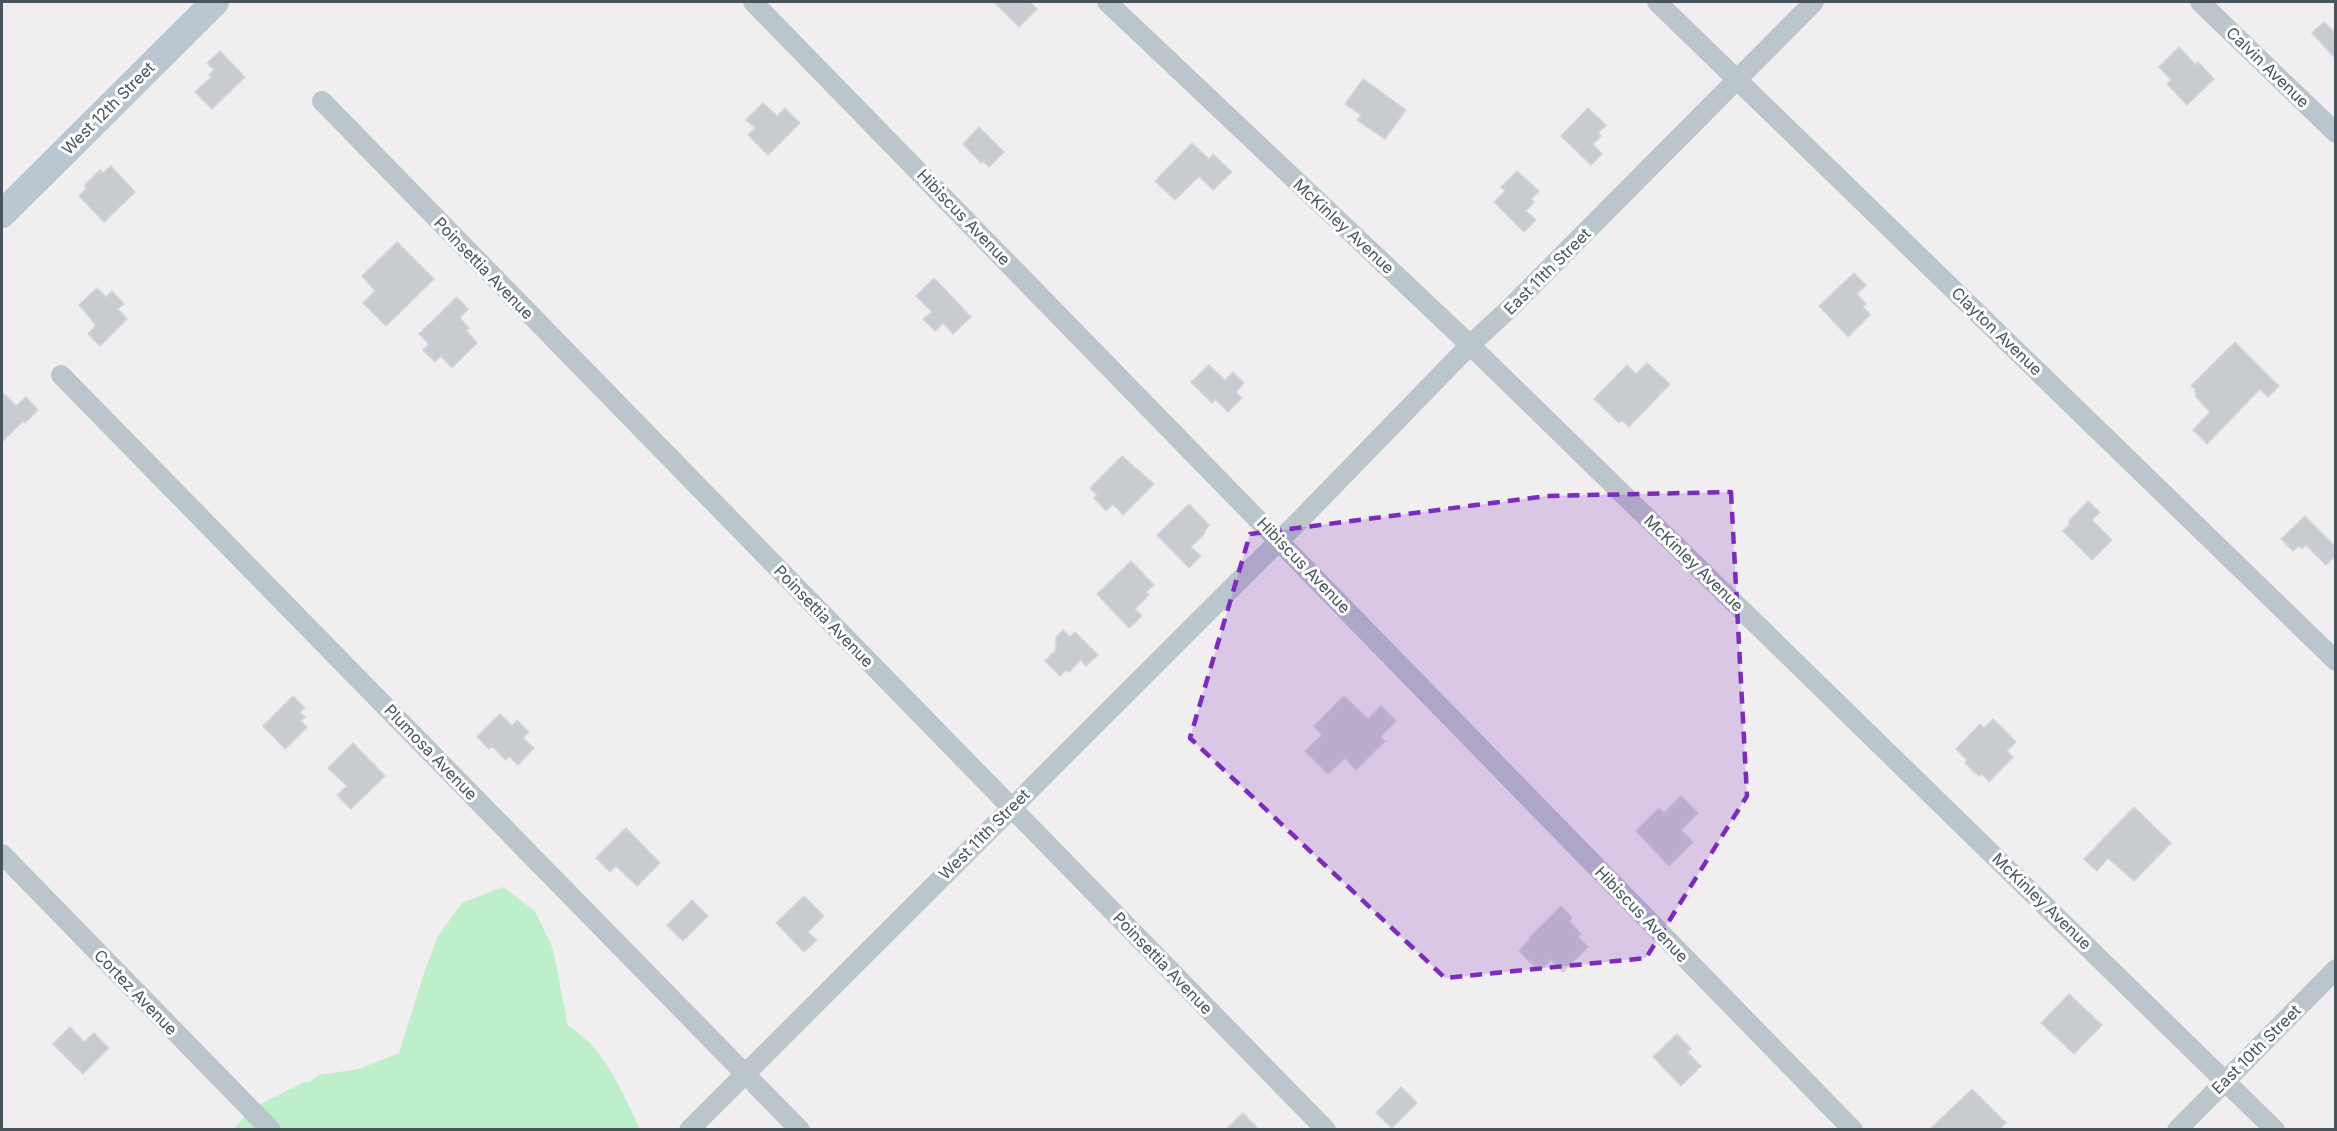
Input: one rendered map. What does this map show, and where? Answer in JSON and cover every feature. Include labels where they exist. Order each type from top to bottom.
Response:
[{"type":"street","name":"West 12th Street","points":[[2,214],[215,2]]},
{"type":"street","name":"Hibiscus Avenue","points":[[753,2],[1853,1130]]},
{"type":"street","name":"McKinley Avenue","points":[[1107,2],[1470,345],[2127,983],[2275,1130]]},
{"type":"street","name":"Clayton Avenue","points":[[1658,2],[2336,661]]},
{"type":"street","name":"East 11th Street","points":[[1279,539],[1814,2]]},
{"type":"street","name":"Calvin Avenue","points":[[2200,2],[2336,133]]},
{"type":"street","name":"Poinsettia Avenue","points":[[322,101],[1326,1130]]},
{"type":"street","name":"Plumosa Avenue","points":[[61,375],[800,1130]]},
{"type":"street","name":"West 11th Street","points":[[689,1130],[1279,539]]},
{"type":"street","name":"Cortez Avenue","points":[[2,854],[271,1130]]},
{"type":"street","name":"East 10th Street","points":[[2177,1130],[2336,969]]},
{"type":"highlighted area","points":[[1731,492],[1747,796],[1646,958],[1445,978],[1190,738],[1250,534],[1547,496]]},
{"type":"green space","points":[[503,887],[535,911],[553,949],[568,1026],[581,1035],[602,1058],[640,1129],[232,1130],[255,1107],[319,1075],[359,1069],[399,1053],[438,936],[462,903]]},
{"type":"building","points":[[994,2],[1030,2],[1037,9],[1019,27]]},
{"type":"building","points":[[2324,22],[2336,34],[2336,59],[2312,33]]},
{"type":"building","points":[[2179,47],[2196,65],[2198,62],[2214,79],[2187,105],[2167,84],[2171,80],[2159,67]]},
{"type":"building","points":[[220,51],[245,77],[212,109],[195,92],[211,77],[209,75],[214,70],[207,63]]},
{"type":"building","points":[[1363,79],[1406,110],[1385,139],[1357,120],[1361,115],[1345,104]]},
{"type":"building","points":[[763,103],[777,116],[785,108],[800,123],[768,155],[748,135],[755,128],[746,120]]},
{"type":"building","points":[[1588,108],[1606,125],[1598,133],[1601,136],[1593,144],[1602,154],[1591,165],[1561,136]]},
{"type":"building","points":[[979,127],[1004,152],[989,167],[983,161],[981,163],[963,144]]},
{"type":"building","points":[[1192,143],[1209,159],[1213,154],[1232,172],[1213,190],[1199,176],[1175,200],[1155,181]]},
{"type":"building","points":[[111,166],[135,192],[104,222],[79,196],[86,189],[84,186],[100,170],[103,173]]},
{"type":"building","points":[[1517,171],[1539,191],[1531,199],[1534,202],[1526,211],[1536,220],[1524,232],[1494,202],[1505,191],[1501,187]]},
{"type":"building","points":[[397,242],[434,279],[386,326],[363,303],[375,291],[362,276]]},
{"type":"building","points":[[1854,273],[1866,285],[1857,294],[1866,304],[1863,307],[1870,315],[1848,337],[1819,306]]},
{"type":"building","points":[[934,278],[971,317],[953,334],[943,323],[935,331],[923,319],[932,312],[916,296]]},
{"type":"building","points":[[97,288],[106,297],[112,291],[124,304],[118,309],[127,319],[100,346],[88,334],[96,325],[79,305]]},
{"type":"building","points":[[457,297],[468,309],[460,318],[469,328],[466,330],[477,343],[452,368],[441,356],[435,362],[423,350],[429,344],[419,334]]},
{"type":"building","points":[[2235,342],[2279,386],[2268,397],[2260,389],[2207,444],[2193,430],[2210,412],[2196,397],[2195,389],[2191,386]]},
{"type":"building","points":[[1647,363],[1670,384],[1629,427],[1622,420],[1619,423],[1594,399],[1627,365],[1636,374]]},
{"type":"building","points":[[1209,365],[1225,380],[1233,372],[1244,383],[1236,392],[1242,398],[1228,412],[1215,399],[1212,403],[1191,382]]},
{"type":"building","points":[[2,392],[16,406],[26,397],[38,410],[2,442]]},
{"type":"building","points":[[1122,456],[1154,484],[1123,515],[1113,504],[1106,511],[1094,498],[1097,495],[1090,488]]},
{"type":"building","points":[[2088,501],[2100,512],[2092,520],[2112,540],[2092,560],[2063,531]]},
{"type":"building","points":[[1189,504],[1209,525],[1205,533],[1191,547],[1201,556],[1189,568],[1157,535]]},
{"type":"building","points":[[2305,516],[2336,547],[2336,556],[2326,565],[2306,545],[2302,549],[2299,546],[2293,551],[2281,539]]},
{"type":"building","points":[[1131,561],[1154,585],[1146,592],[1149,595],[1135,609],[1142,616],[1129,628],[1097,594]]},
{"type":"building","points":[[1063,630],[1070,637],[1075,632],[1098,655],[1086,666],[1081,660],[1069,672],[1066,670],[1060,676],[1045,661],[1056,650],[1056,637]]},
{"type":"building","points":[[293,696],[305,708],[300,712],[305,717],[301,721],[307,727],[285,749],[263,726]]},
{"type":"building","points":[[1344,696],[1368,719],[1381,706],[1396,721],[1380,737],[1385,741],[1356,770],[1345,758],[1328,774],[1305,751],[1322,735],[1314,726]]},
{"type":"building","points":[[500,714],[512,726],[517,720],[529,732],[523,738],[534,748],[518,765],[509,756],[506,760],[492,746],[489,749],[477,737]]},
{"type":"building","points":[[1993,719],[2016,742],[2007,751],[2013,757],[1989,782],[1982,774],[1980,776],[1965,763],[1967,760],[1956,749],[1980,724],[1984,728]]},
{"type":"building","points":[[353,743],[385,776],[351,809],[337,795],[347,786],[328,768]]},
{"type":"building","points":[[1681,796],[1698,813],[1681,830],[1693,842],[1669,866],[1636,831],[1659,808],[1664,813]]},
{"type":"building","points":[[2134,807],[2171,843],[2134,881],[2108,858],[2097,871],[2084,859]]},
{"type":"building","points":[[626,828],[660,863],[637,886],[616,866],[610,872],[596,858]]},
{"type":"building","points":[[804,896],[824,916],[808,932],[817,940],[804,952],[776,923]]},
{"type":"building","points":[[692,900],[708,916],[683,941],[667,925]]},
{"type":"building","points":[[1561,906],[1572,918],[1569,921],[1581,934],[1578,937],[1588,947],[1563,972],[1551,960],[1539,971],[1519,951]]},
{"type":"building","points":[[2069,994],[2102,1025],[2074,1054],[2041,1023]]},
{"type":"building","points":[[70,1027],[84,1042],[94,1033],[109,1048],[83,1074],[53,1044]]},
{"type":"building","points":[[1677,1034],[1691,1049],[1687,1052],[1701,1066],[1681,1086],[1653,1057]]},
{"type":"building","points":[[1401,1087],[1417,1103],[1392,1128],[1376,1113]]},
{"type":"building","points":[[1972,1089],[2006,1123],[1999,1130],[1929,1130]]},
{"type":"building","points":[[1243,1113],[1259,1130],[1225,1130]]}]
